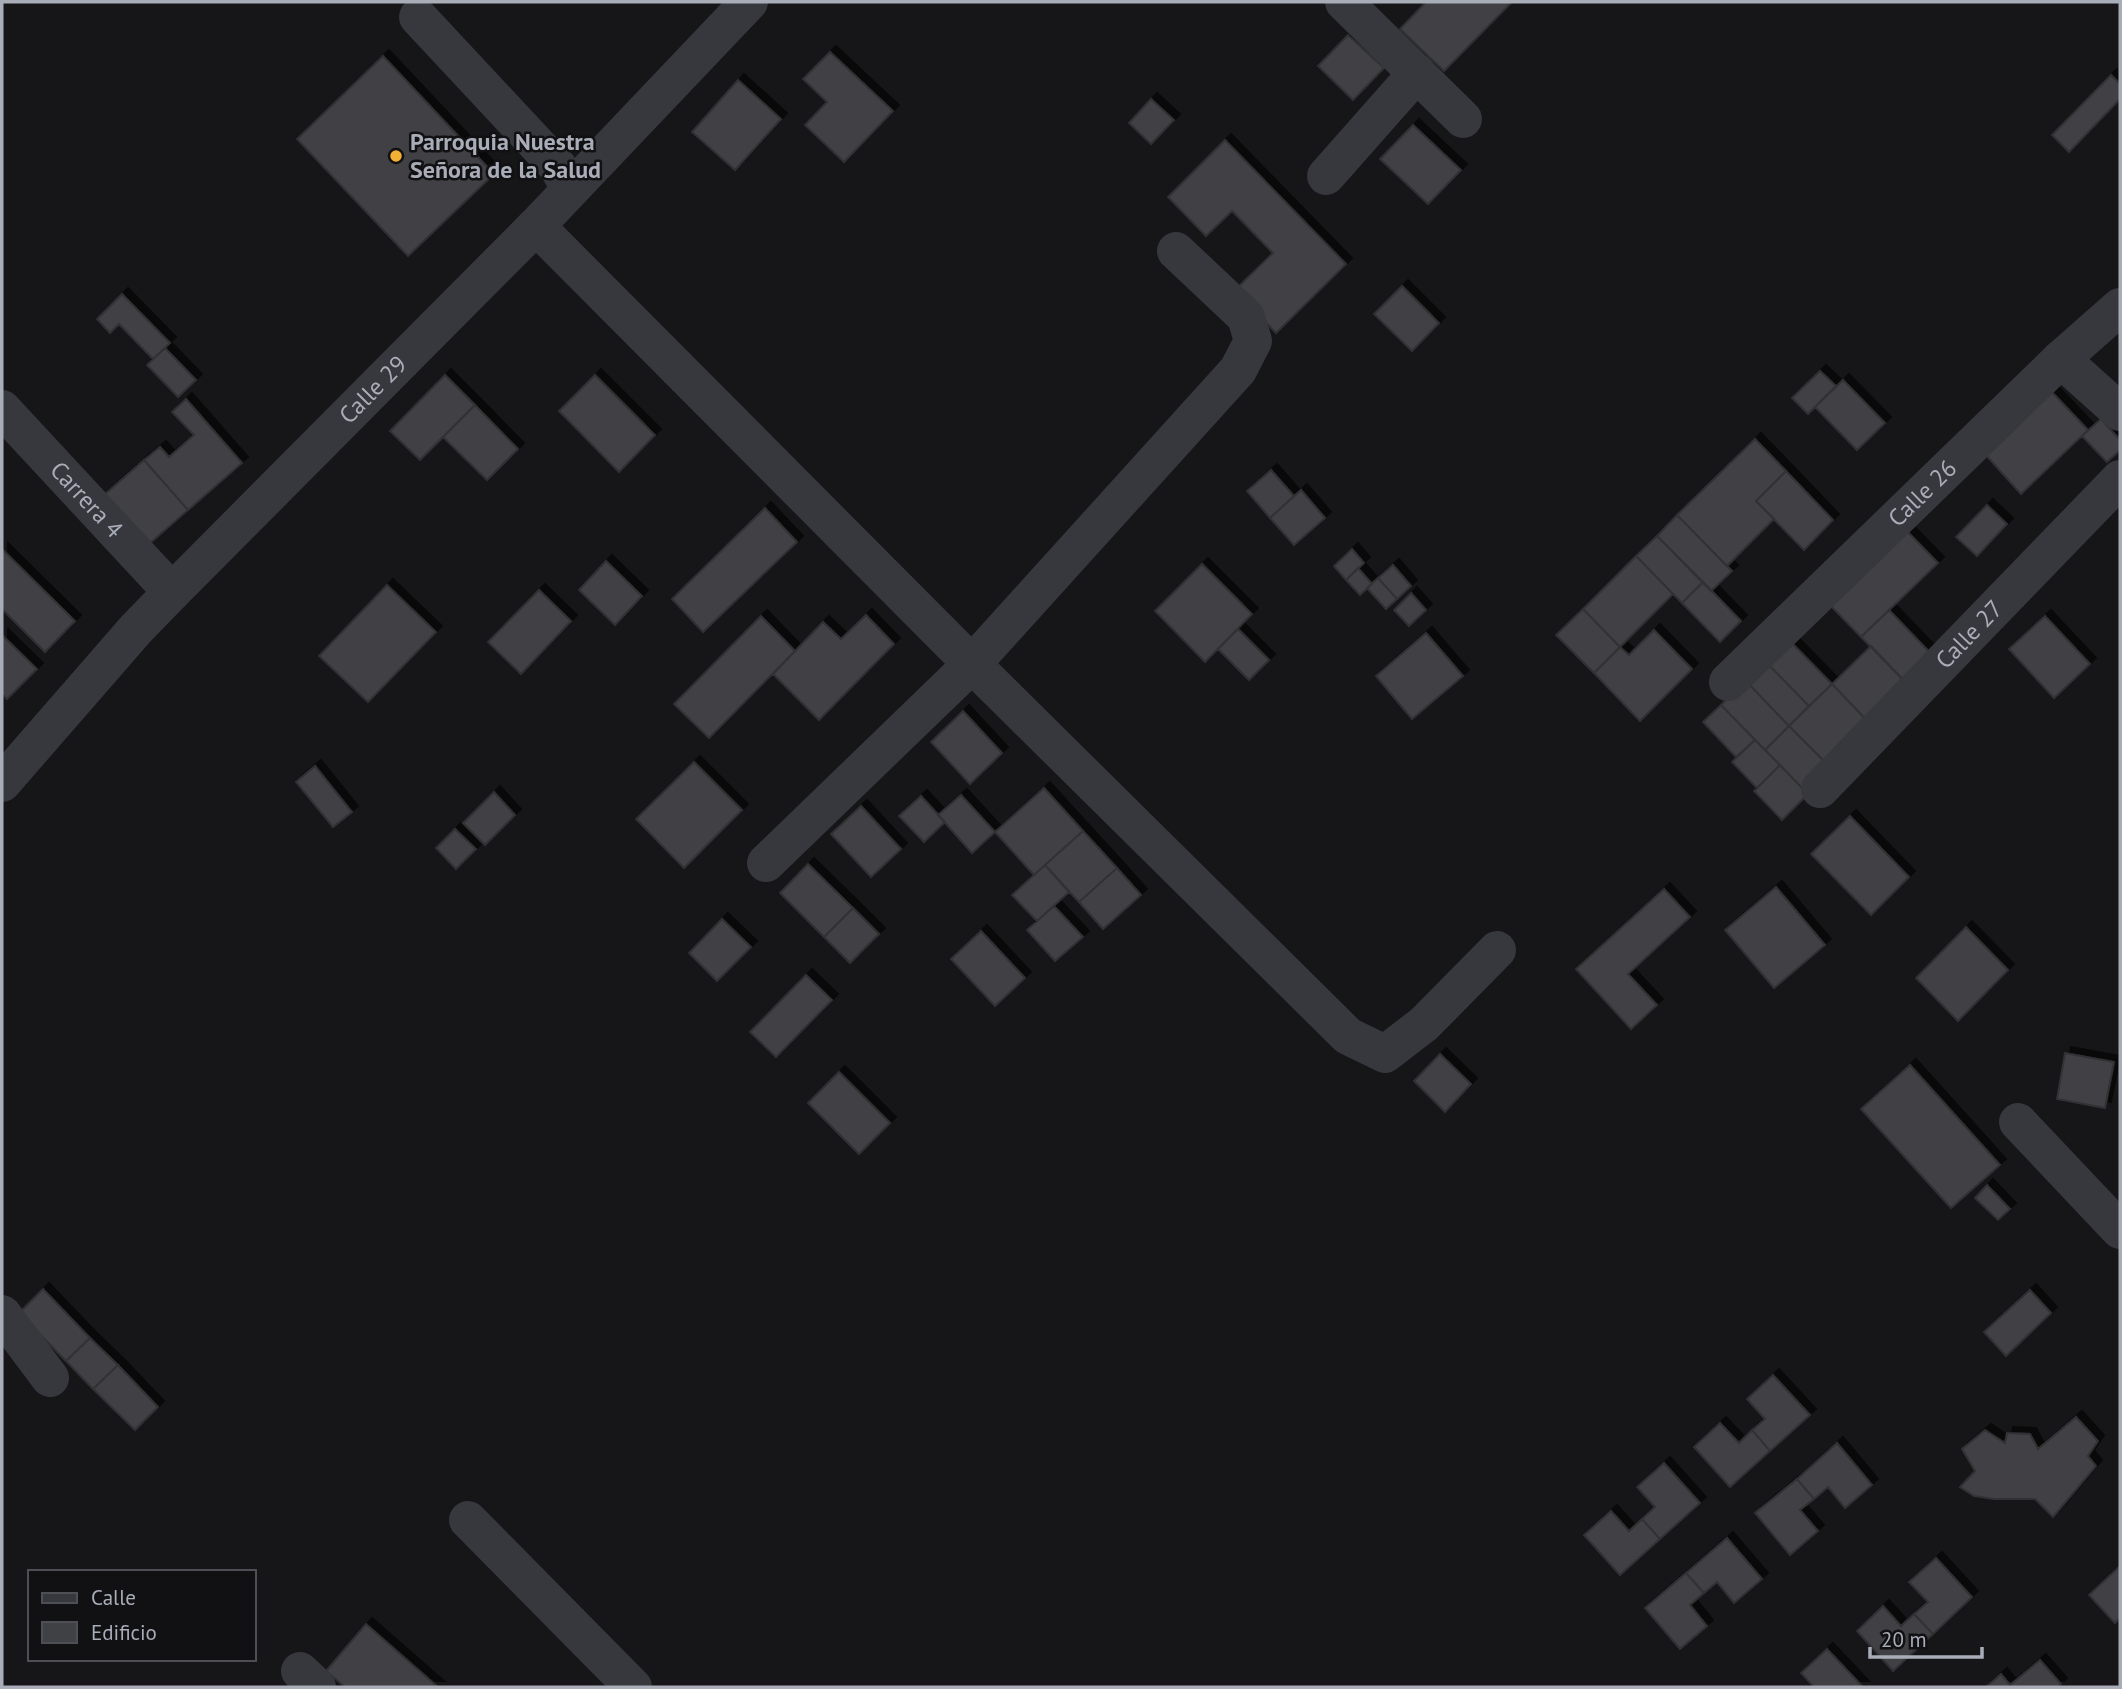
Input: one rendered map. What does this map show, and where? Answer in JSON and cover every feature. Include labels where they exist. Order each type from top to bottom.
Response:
[{"type":"street","points":[[1344,2],[1463,119]]},
{"type":"street","name":"Calle 29","points":[[2,783],[172,592],[536,226],[734,7]]},
{"type":"street","points":[[418,17],[558,167],[570,189]]},
{"type":"street","points":[[1326,176],[1417,73]]},
{"type":"street","points":[[536,226],[972,664],[1348,1036],[1385,1054],[1424,1024],[1497,950]]},
{"type":"street","points":[[766,863],[972,664],[1238,370],[1253,341],[1246,317],[1176,251]]},
{"type":"street","name":"Calle 26","points":[[1728,682],[2061,359],[2120,307]]},
{"type":"street","points":[[2061,359],[2120,412]]},
{"type":"street","name":"Carrera 4","points":[[2,409],[172,592]]},
{"type":"street","name":"Calle 27","points":[[1820,789],[2120,479]]},
{"type":"street","points":[[2018,1122],[2120,1230]]},
{"type":"street","points":[[2,1314],[50,1378]]},
{"type":"street","points":[[468,1520],[634,1687]]},
{"type":"building","points":[[1426,2],[1512,2],[1444,71],[1400,29]]},
{"type":"building","points":[[1348,35],[1384,68],[1353,100],[1318,66]]},
{"type":"building","points":[[830,52],[893,111],[844,162],[805,125],[827,102],[803,79]]},
{"type":"building","name":"Parroquia Nuestra Señora de la Salud","points":[[383,56],[494,174],[408,256],[297,139]]},
{"type":"building","points":[[2111,75],[2120,84],[2120,99],[2069,152],[2052,135]]},
{"type":"building","points":[[738,80],[781,119],[735,170],[692,132]]},
{"type":"building","points":[[1151,99],[1174,120],[1151,144],[1129,123]]},
{"type":"building","points":[[1413,125],[1461,170],[1428,204],[1380,159]]},
{"type":"building","points":[[1225,140],[1346,264],[1276,333],[1235,290],[1273,253],[1232,211],[1206,236],[1168,197]]},
{"type":"building","points":[[1402,286],[1439,323],[1412,351],[1374,314]]},
{"type":"building","points":[[122,294],[170,343],[153,359],[119,324],[110,333],[97,319]]},
{"type":"building","points":[[165,348],[196,380],[178,397],[147,365]]},
{"type":"building","points":[[1820,371],[1836,386],[1808,414],[1792,398]]},
{"type":"building","points":[[445,375],[475,405],[420,460],[390,431]]},
{"type":"building","points":[[595,375],[655,435],[619,472],[559,411]]},
{"type":"building","points":[[1843,380],[1885,423],[1857,450],[1815,407]]},
{"type":"building","points":[[2050,390],[2088,430],[2021,494],[1984,453]]},
{"type":"building","points":[[186,399],[242,463],[188,510],[144,460],[160,447],[169,457],[194,435],[172,412]]},
{"type":"building","points":[[475,405],[518,449],[487,480],[443,437]]},
{"type":"building","points":[[2101,419],[2120,440],[2120,450],[2107,462],[2082,436]]},
{"type":"building","points":[[1755,439],[1786,471],[1756,501],[1774,519],[1727,566],[1677,515]]},
{"type":"building","points":[[144,460],[188,510],[141,551],[97,501]]},
{"type":"building","points":[[1271,470],[1294,496],[1270,518],[1247,491]]},
{"type":"building","points":[[1786,471],[1833,520],[1804,550],[1756,501]]},
{"type":"building","points":[[1301,490],[1325,518],[1294,545],[1270,518]]},
{"type":"building","points":[[1987,505],[2007,524],[1977,556],[1956,537]]},
{"type":"building","points":[[765,508],[797,542],[703,632],[672,599]]},
{"type":"building","points":[[1677,515],[1732,571],[1711,591],[1657,536]]},
{"type":"building","points":[[1903,527],[1938,563],[1861,637],[1827,602]]},
{"type":"building","points":[[1657,536],[1703,582],[1682,603],[1636,556]]},
{"type":"building","points":[[2,549],[75,621],[45,652],[2,609]]},
{"type":"building","points":[[1352,549],[1364,563],[1346,580],[1334,566]]},
{"type":"building","points":[[1636,556],[1673,594],[1620,647],[1583,609]]},
{"type":"building","points":[[606,561],[642,596],[615,625],[579,590]]},
{"type":"building","points":[[1202,564],[1252,614],[1205,662],[1155,611]]},
{"type":"building","points":[[1393,565],[1411,586],[1397,599],[1378,578]]},
{"type":"building","points":[[1358,568],[1372,584],[1360,595],[1346,580]]},
{"type":"building","points":[[1378,578],[1397,599],[1386,609],[1367,588]]},
{"type":"building","points":[[1703,582],[1741,621],[1720,642],[1682,603]]},
{"type":"building","points":[[387,585],[436,632],[368,702],[319,656]]},
{"type":"building","points":[[539,590],[571,621],[521,674],[488,642]]},
{"type":"building","points":[[1411,593],[1426,610],[1409,626],[1394,610]]},
{"type":"building","points":[[1583,609],[1620,647],[1594,673],[1556,635]]},
{"type":"building","points":[[1889,610],[1941,664],[1913,690],[1861,637]]},
{"type":"building","points":[[866,615],[894,644],[819,720],[773,674],[823,622],[841,639]]},
{"type":"building","points":[[761,616],[795,651],[709,738],[674,704]]},
{"type":"building","points":[[2045,616],[2090,664],[2054,698],[2009,649]]},
{"type":"building","points":[[1238,629],[1269,660],[1249,680],[1218,649]]},
{"type":"building","points":[[1654,630],[1692,669],[1640,721],[1594,673],[1620,647],[1629,655]]},
{"type":"building","points":[[1426,633],[1463,676],[1412,719],[1376,676]]},
{"type":"building","points":[[2,635],[37,669],[7,699],[2,694]]},
{"type":"building","points":[[1788,639],[1832,684],[1809,706],[1765,661]]},
{"type":"building","points":[[1871,646],[1913,690],[1875,729],[1832,684]]},
{"type":"building","points":[[1765,661],[1809,706],[1789,726],[1745,680]]},
{"type":"building","points":[[1745,680],[1789,726],[1765,750],[1721,705]]},
{"type":"building","points":[[1832,684],[1875,729],[1833,770],[1789,726]]},
{"type":"building","points":[[1721,705],[1755,740],[1736,757],[1703,722]]},
{"type":"building","points":[[963,711],[1002,753],[970,784],[931,742]]},
{"type":"building","points":[[1789,726],[1833,770],[1808,794],[1765,750]]},
{"type":"building","points":[[1755,740],[1780,765],[1757,788],[1732,762]]},
{"type":"building","points":[[694,762],[742,810],[684,868],[636,819]]},
{"type":"building","points":[[1780,765],[1808,794],[1782,820],[1754,791]]},
{"type":"building","points":[[315,766],[352,812],[333,827],[296,782]]},
{"type":"building","points":[[1044,788],[1083,831],[1034,875],[995,832]]},
{"type":"building","points":[[494,792],[515,815],[485,845],[463,823]]},
{"type":"building","points":[[961,795],[995,832],[972,853],[938,815]]},
{"type":"building","points":[[921,796],[945,822],[924,842],[899,816]]},
{"type":"building","points":[[861,806],[901,849],[871,877],[831,834]]},
{"type":"building","points":[[1850,816],[1909,877],[1871,915],[1811,854]]},
{"type":"building","points":[[455,829],[476,849],[456,869],[436,848]]},
{"type":"building","points":[[1083,831],[1117,868],[1079,902],[1045,865]]},
{"type":"building","points":[[808,864],[853,908],[824,937],[780,893]]},
{"type":"building","points":[[1045,865],[1069,892],[1037,921],[1012,895]]},
{"type":"building","points":[[1117,868],[1141,895],[1103,929],[1079,902]]},
{"type":"building","points":[[1776,887],[1825,945],[1774,988],[1725,930]]},
{"type":"building","points":[[1664,889],[1690,917],[1628,974],[1657,1005],[1631,1029],[1576,969]]},
{"type":"building","points":[[1054,906],[1083,937],[1055,961],[1027,930]]},
{"type":"building","points":[[853,908],[879,934],[850,963],[824,937]]},
{"type":"building","points":[[722,919],[751,947],[717,981],[689,953]]},
{"type":"building","points":[[1966,927],[2008,970],[1958,1021],[1916,978]]},
{"type":"building","points":[[981,931],[1025,978],[995,1006],[951,959]]},
{"type":"building","points":[[806,975],[832,1000],[776,1057],[750,1032]]},
{"type":"building","points":[[2065,1053],[2114,1062],[2105,1108],[2057,1099]]},
{"type":"building","points":[[1440,1054],[1471,1084],[1445,1112],[1414,1081]]},
{"type":"building","points":[[1910,1065],[2000,1165],[1951,1208],[1861,1109]]},
{"type":"building","points":[[839,1072],[890,1123],[859,1154],[808,1103]]},
{"type":"building","points":[[1987,1185],[2010,1209],[1998,1220],[1975,1198]]},
{"type":"building","points":[[43,1289],[90,1338],[66,1361],[19,1313]]},
{"type":"building","points":[[2030,1290],[2051,1313],[2006,1356],[1984,1332]]},
{"type":"building","points":[[90,1338],[118,1365],[93,1389],[66,1361]]},
{"type":"building","points":[[118,1365],[158,1407],[135,1430],[93,1389]]},
{"type":"building","points":[[1773,1375],[1810,1415],[1770,1451],[1752,1430],[1765,1419],[1747,1399]]},
{"type":"building","points":[[2076,1417],[2098,1441],[2088,1456],[2096,1466],[2053,1517],[2035,1499],[1974,1496],[1960,1487],[1975,1471],[1962,1449],[1985,1430],[2005,1443],[2007,1433],[2030,1434],[2038,1449]]},
{"type":"building","points":[[1720,1423],[1739,1443],[1752,1430],[1770,1451],[1730,1487],[1694,1447]]},
{"type":"building","points":[[1837,1443],[1872,1485],[1845,1508],[1828,1487],[1814,1499],[1797,1479]]},
{"type":"building","points":[[1664,1463],[1700,1503],[1660,1539],[1642,1519],[1655,1507],[1637,1487]]},
{"type":"building","points":[[1797,1479],[1814,1499],[1800,1510],[1818,1531],[1790,1555],[1755,1513]]},
{"type":"building","points":[[1611,1511],[1629,1531],[1642,1519],[1660,1539],[1620,1575],[1584,1535]]},
{"type":"building","points":[[1727,1538],[1762,1579],[1734,1603],[1717,1582],[1704,1593],[1686,1573]]},
{"type":"building","points":[[1936,1558],[1972,1597],[1933,1634],[1914,1614],[1928,1602],[1909,1582]]},
{"type":"building","points":[[2120,1566],[2120,1618],[2115,1623],[2089,1595]]},
{"type":"building","points":[[1686,1573],[1704,1593],[1690,1605],[1707,1626],[1680,1649],[1645,1608]]},
{"type":"building","points":[[1883,1606],[1901,1626],[1914,1614],[1933,1634],[1893,1671],[1857,1631]]},
{"type":"building","points":[[366,1624],[438,1687],[345,1687],[326,1671]]},
{"type":"building","points":[[1827,1649],[1863,1687],[1814,1687],[1801,1673]]},
{"type":"building","points":[[2040,1660],[2061,1684],[2058,1687],[1986,1687],[2001,1674],[2010,1685]]},
{"type":"place","name":"Parroquia Nuestra Señora de la Salud","points":[[396,156]]}]
